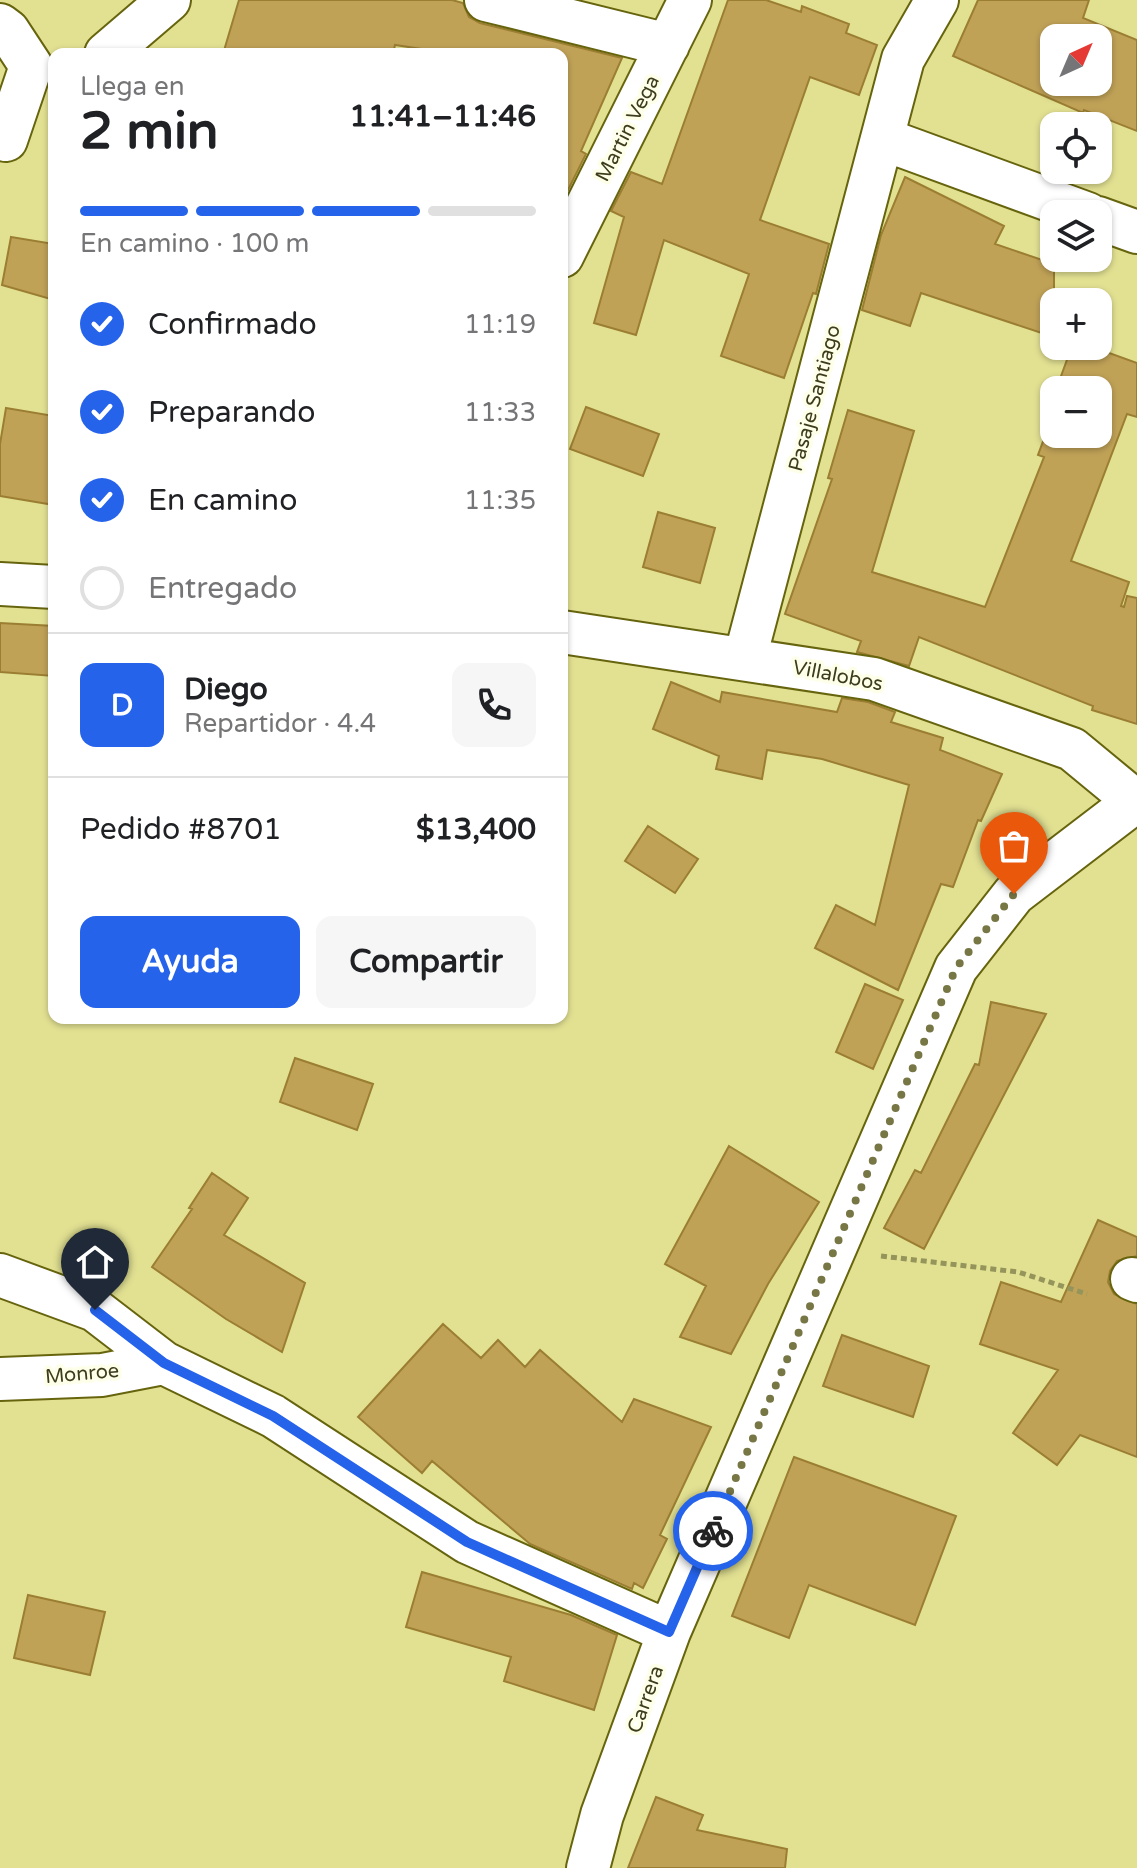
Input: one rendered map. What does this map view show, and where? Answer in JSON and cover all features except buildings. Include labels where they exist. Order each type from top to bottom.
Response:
[{"type":"street","points":[[113,48],[169,0]]},
{"type":"street","points":[[486,0],[668,45]]},
{"type":"street","name":"Martin Vega","points":[[568,239],[690,0]]},
{"type":"street","name":"Pasaje Santiago","points":[[745,658],[903,59],[937,0]]},
{"type":"street","points":[[0,25],[8,31],[31,66],[3,142]]},
{"type":"street","points":[[3,142],[48,104]]},
{"type":"street","points":[[883,139],[1050,200]]},
{"type":"street","points":[[1112,223],[1137,232]]},
{"type":"street","points":[[0,584],[48,587]]},
{"type":"street","name":"Villalobos","points":[[568,633],[874,679],[1072,749],[1136,801]]},
{"type":"street","name":"Carrera","points":[[588,1868],[602,1815],[669,1632],[956,968],[1014,894],[1136,801]]},
{"type":"street","name":"Monroe","points":[[0,1275],[95,1310],[164,1363],[273,1416],[467,1542],[669,1632]]},
{"type":"street","name":"Monroe","points":[[0,1379],[102,1375],[164,1363]]},
{"type":"path","points":[[838,1245],[887,1258],[1018,1272],[1074,1288],[1116,1308],[1134,1280]]},
{"type":"way so far","points":[[713,1531],[956,968],[1014,894]]},
{"type":"route","points":[[95,1310],[164,1363],[273,1416],[467,1542],[669,1632],[713,1531]]}]
